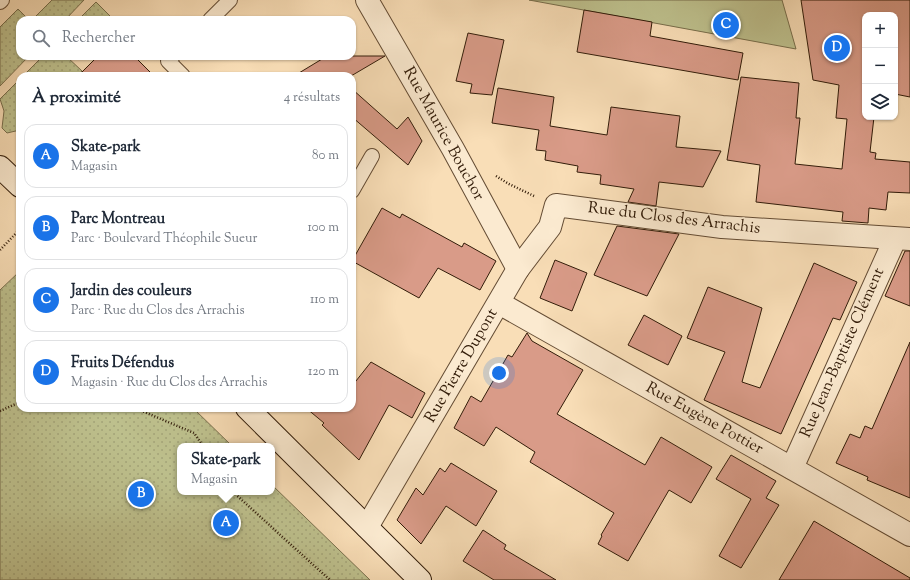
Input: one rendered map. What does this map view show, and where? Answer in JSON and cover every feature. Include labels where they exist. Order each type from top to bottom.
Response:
[{"type":"street","name":"Rue Maurice Bouchor","points":[[367,0],[454,149],[518,269]]},
{"type":"street","points":[[0,167],[16,182]]},
{"type":"street","name":"Rue Pierre Dupont","points":[[367,527],[518,269],[550,227],[556,205]]},
{"type":"street","name":"Rue du Clos des Arrachis","points":[[556,205],[722,227],[902,239]]},
{"type":"street","name":"Rue Jean-Baptiste Clément","points":[[792,468],[902,239]]},
{"type":"street","name":"Rue Eugène Pottier","points":[[498,303],[910,535]]},
{"type":"street","points":[[250,412],[420,580]]},
{"type":"lane","points":[[214,16],[230,0]]},
{"type":"lane","points":[[169,60],[168,61],[179,72]]},
{"type":"lane","points":[[356,184],[372,156]]},
{"type":"path","points":[[490,172],[509,184],[556,205]]},
{"type":"path","points":[[0,250],[16,233]]},
{"type":"path","points":[[0,411],[16,404]]},
{"type":"path","points":[[144,412],[194,433],[201,443]]},
{"type":"path","points":[[236,495],[330,580]]},
{"type":"green space","points":[[52,0],[84,0],[69,16],[36,16]]},
{"type":"green space","points":[[529,0],[782,0],[796,49]]},
{"type":"green space","points":[[96,2],[110,16],[82,16]]},
{"type":"green space","points":[[18,9],[25,16],[16,16],[16,60],[25,60],[0,86],[0,27]]},
{"type":"green space","points":[[39,60],[70,60],[82,71],[81,72],[27,72]]},
{"type":"green space","points":[[16,83],[16,131],[7,133],[2,128],[4,111],[0,99]]},
{"type":"green space","points":[[16,275],[16,412],[197,412],[229,443],[177,443],[177,495],[275,495],[275,488],[370,580],[0,580],[0,290]]},
{"type":"building","points":[[801,0],[910,0],[910,97],[898,95],[898,12],[862,12],[862,120],[874,120],[870,152],[876,153],[875,159],[910,162],[910,193],[888,192],[886,210],[869,208],[868,223],[842,221],[843,212],[756,202],[760,165],[727,160],[741,77],[799,83],[796,118],[800,118],[795,164],[842,169],[847,119],[836,118],[839,85],[813,80]]},
{"type":"building","points":[[584,10],[652,22],[650,36],[743,53],[738,80],[577,52]]},
{"type":"building","points":[[468,33],[504,40],[492,95],[470,93],[472,84],[456,81]]},
{"type":"building","points":[[356,56],[385,56],[356,73],[301,72],[320,60],[356,60]]},
{"type":"building","points":[[94,60],[138,60],[150,72],[82,72]]},
{"type":"building","points":[[498,88],[554,97],[550,126],[607,135],[611,107],[680,116],[676,147],[721,151],[703,187],[659,182],[656,206],[628,202],[634,189],[600,184],[601,175],[577,172],[578,166],[545,160],[546,151],[536,150],[539,130],[492,123]]},
{"type":"building","points":[[356,93],[397,129],[408,117],[422,141],[408,165],[356,120]]},
{"type":"building","points":[[382,208],[400,218],[402,214],[462,247],[464,243],[496,261],[480,290],[438,268],[419,298],[356,263],[356,254]]},
{"type":"building","points":[[617,226],[679,234],[647,296],[594,275]]},
{"type":"building","points":[[905,251],[910,251],[910,306],[885,296]]},
{"type":"building","points":[[555,260],[587,273],[572,311],[540,298]]},
{"type":"building","points":[[814,263],[857,282],[840,320],[833,318],[781,434],[704,400],[725,352],[687,338],[708,287],[762,308],[742,382],[760,388]]},
{"type":"building","points":[[644,315],[682,336],[668,365],[628,345]]},
{"type":"building","points":[[527,333],[532,341],[583,370],[557,414],[645,465],[661,437],[712,467],[691,503],[669,490],[628,561],[598,544],[602,536],[601,535],[614,513],[530,462],[535,452],[496,427],[484,446],[454,428],[471,396],[481,402],[508,355],[512,357]]},
{"type":"building","points":[[910,342],[910,498],[867,480],[868,477],[836,463],[850,434],[860,438],[865,426],[872,429]]},
{"type":"building","points":[[371,362],[425,393],[412,418],[389,405],[359,460],[322,425],[324,423],[311,412],[356,412],[356,381]]},
{"type":"building","points":[[731,455],[776,481],[766,498],[779,505],[741,568],[719,556],[751,499],[716,479]]},
{"type":"building","points":[[451,463],[497,491],[476,526],[446,506],[421,544],[397,520],[416,488],[423,495],[440,468],[445,472]]},
{"type":"building","points":[[814,521],[910,578],[910,580],[779,580]]},
{"type":"building","points":[[483,530],[506,545],[504,549],[556,580],[494,580],[463,561]]},
{"type":"place","name":"Jardin des couleurs","points":[[726,25]]},
{"type":"place","name":"Fruits Défendus","points":[[837,48]]},
{"type":"place","name":"Parc Montreau","points":[[141,494]]},
{"type":"place","name":"Skate-park","points":[[226,523]]}]
